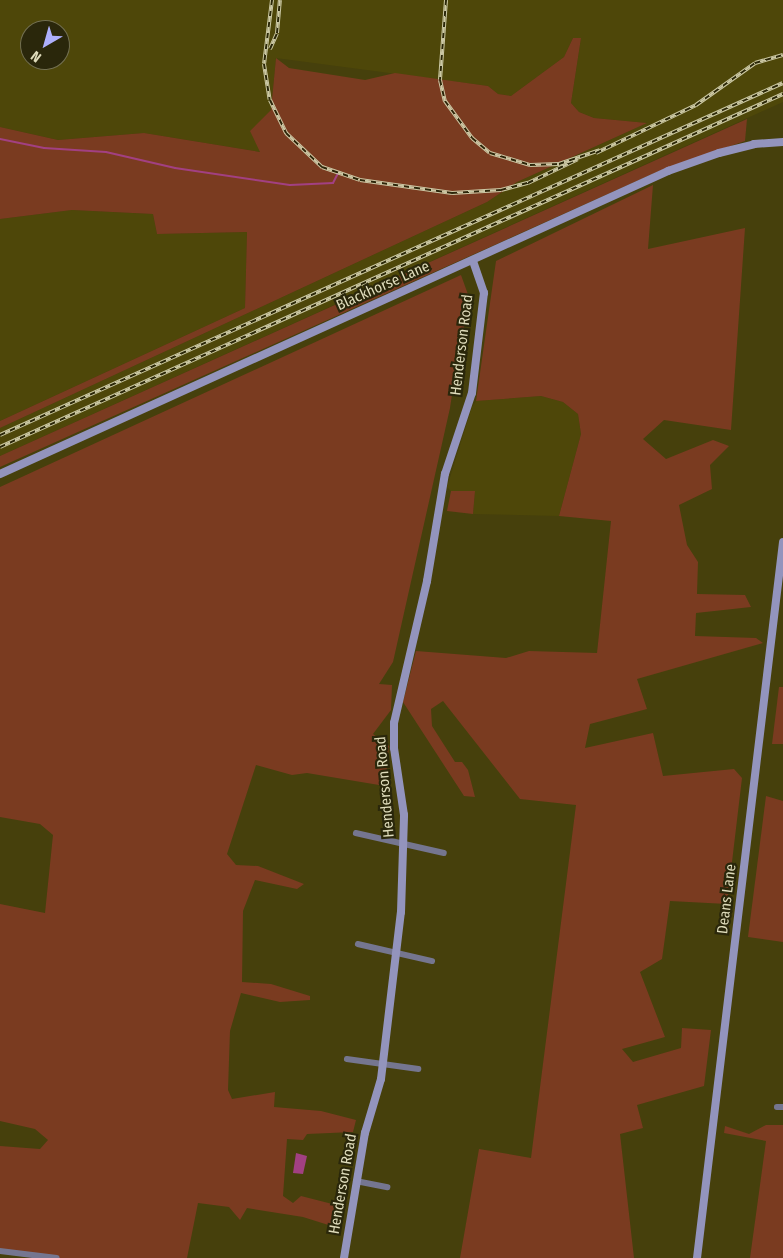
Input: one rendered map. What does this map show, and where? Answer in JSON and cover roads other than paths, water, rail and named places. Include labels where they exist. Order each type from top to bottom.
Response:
[{"type":"street","name":"Blackhorse Lane","points":[[0,474],[668,171],[736,149],[783,142]]},
{"type":"street","name":"Henderson Road","points":[[344,1258],[356,1181],[383,1064],[404,889],[402,798],[393,730],[427,580],[445,474],[472,393],[484,292],[473,261]]},
{"type":"street","name":"Deans Lane","points":[[697,1258],[783,542]]},
{"type":"street","points":[[356,833],[444,853]]},
{"type":"street","points":[[358,944],[432,961]]},
{"type":"street","points":[[347,1059],[418,1069]]},
{"type":"street","points":[[356,1181],[387,1187]]},
{"type":"street","points":[[0,1251],[28,1256],[57,1258]]},
{"type":"waterway","points":[[0,139],[44,148],[106,152],[175,168],[290,185],[333,183],[338,173]]},
{"type":"railway","points":[[272,0],[264,64],[270,100],[286,133],[322,167],[360,180],[452,193],[501,190],[528,183],[578,159]]},
{"type":"railway","points":[[270,49],[277,33],[280,0]]},
{"type":"railway","points":[[446,0],[440,80],[445,101],[472,138],[490,153],[530,165],[559,164],[600,150]]},
{"type":"railway","points":[[596,153],[696,105],[755,63],[783,55]]},
{"type":"railway","points":[[0,435],[783,83]]},
{"type":"railway","points":[[0,447],[783,94]]}]
